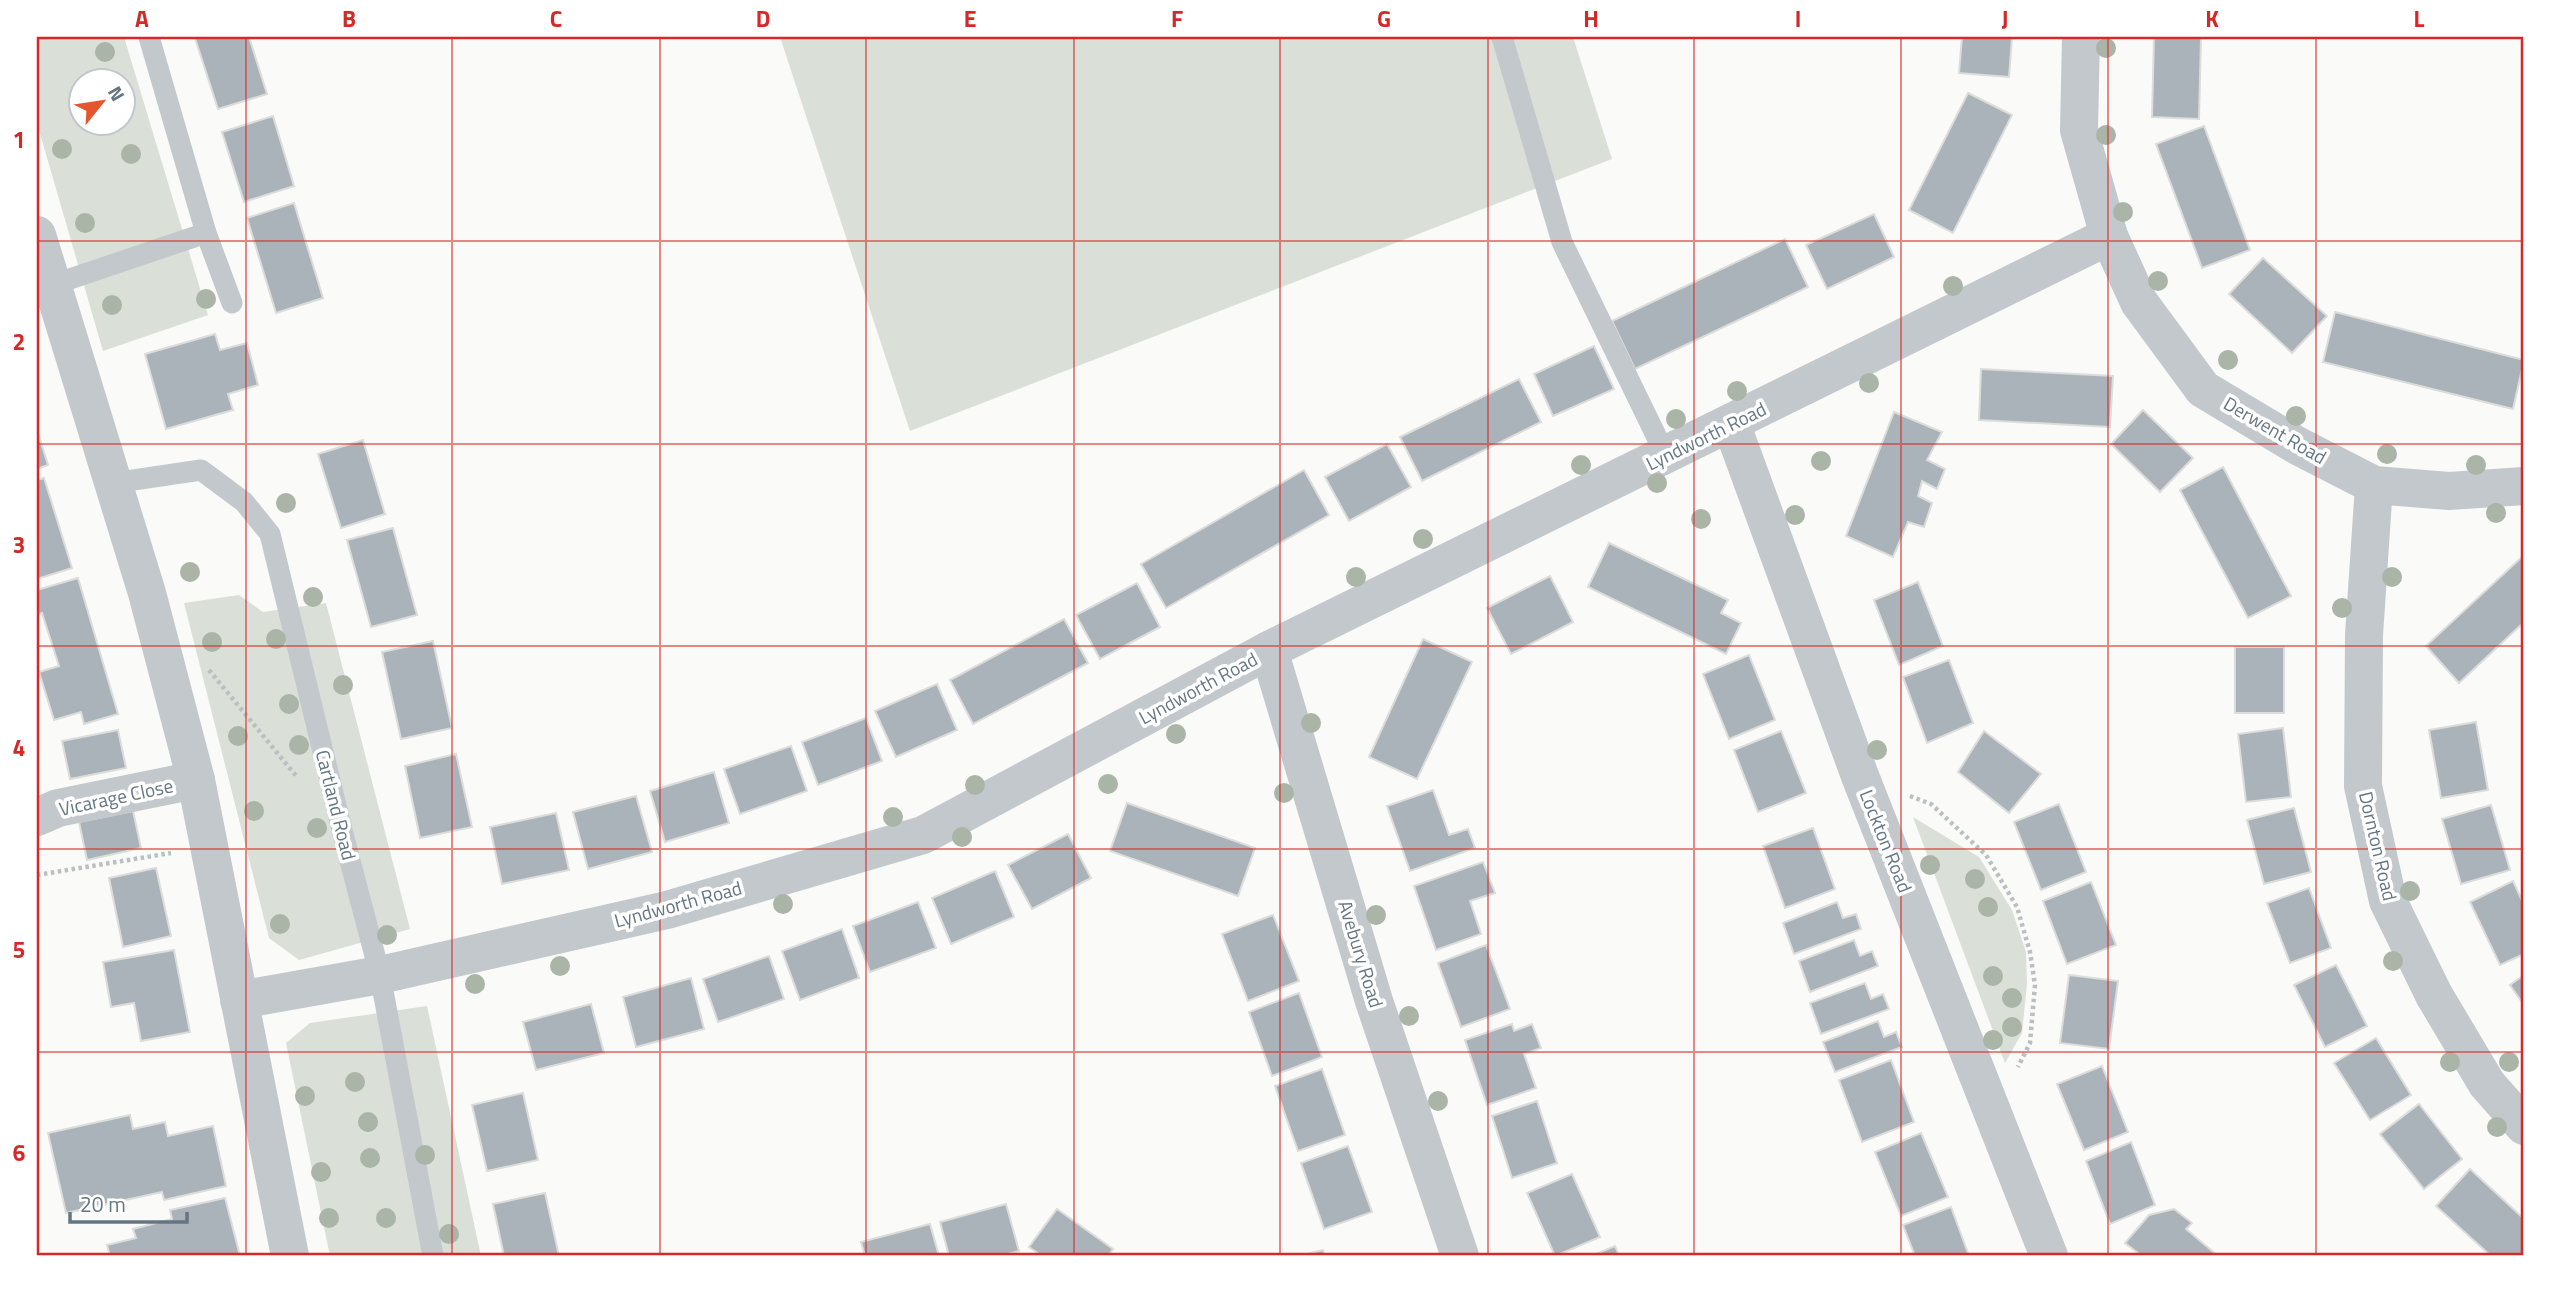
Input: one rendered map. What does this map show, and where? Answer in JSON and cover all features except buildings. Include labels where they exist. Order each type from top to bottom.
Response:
[{"type":"street","name":"Derwent Road","points":[[2081,37],[2080,130],[2109,236],[2139,302],[2203,389],[2298,446],[2374,485],[2449,491],[2524,486]]},
{"type":"street","points":[[37,235],[147,593],[195,780],[290,1256]]},
{"type":"street","name":"Lyndworth Road","points":[[239,1000],[380,975],[667,910],[923,835],[1269,650],[2109,236]]},
{"type":"street","name":"Lockton Road","points":[[1731,423],[1860,776],[2049,1256]]},
{"type":"street","name":"Dornton Road","points":[[2374,485],[2364,635],[2363,786],[2388,901],[2434,995],[2487,1084],[2524,1126]]},
{"type":"street","name":"Avebury Road","points":[[1269,650],[1374,1001],[1460,1256]]},
{"type":"street","name":"Vicarage Close","points":[[37,817],[58,808],[195,780]]},
{"type":"lane","points":[[149,37],[206,233],[232,303]]},
{"type":"lane","points":[[1502,37],[1562,242],[1666,456]]},
{"type":"lane","points":[[52,285],[206,233]]},
{"type":"lane","name":"Cartland Road","points":[[113,483],[201,470],[244,502],[270,534],[380,975],[433,1256]]},
{"type":"path","points":[[207,666],[300,782]]},
{"type":"path","points":[[1860,776],[1931,804],[1986,855],[2017,907],[2030,952],[2035,985],[2030,1043],[1994,1113]]},
{"type":"path","points":[[37,875],[210,847]]},
{"type":"shaded area","points":[[37,37],[124,37],[133,66],[66,66],[66,136],[136,136],[136,77],[208,315],[103,351],[37,123]]},
{"type":"shaded area","points":[[780,37],[1573,37],[1612,159],[910,431]]},
{"type":"shaded area","points":[[239,595],[263,612],[326,603],[410,929],[299,960],[269,938],[184,603]]},
{"type":"shaded area","points":[[1913,817],[1979,857],[2012,910],[2026,952],[2027,984],[2022,1033],[2005,1063]]},
{"type":"shaded area","points":[[427,1006],[481,1256],[330,1256],[286,1043],[310,1023]]}]
